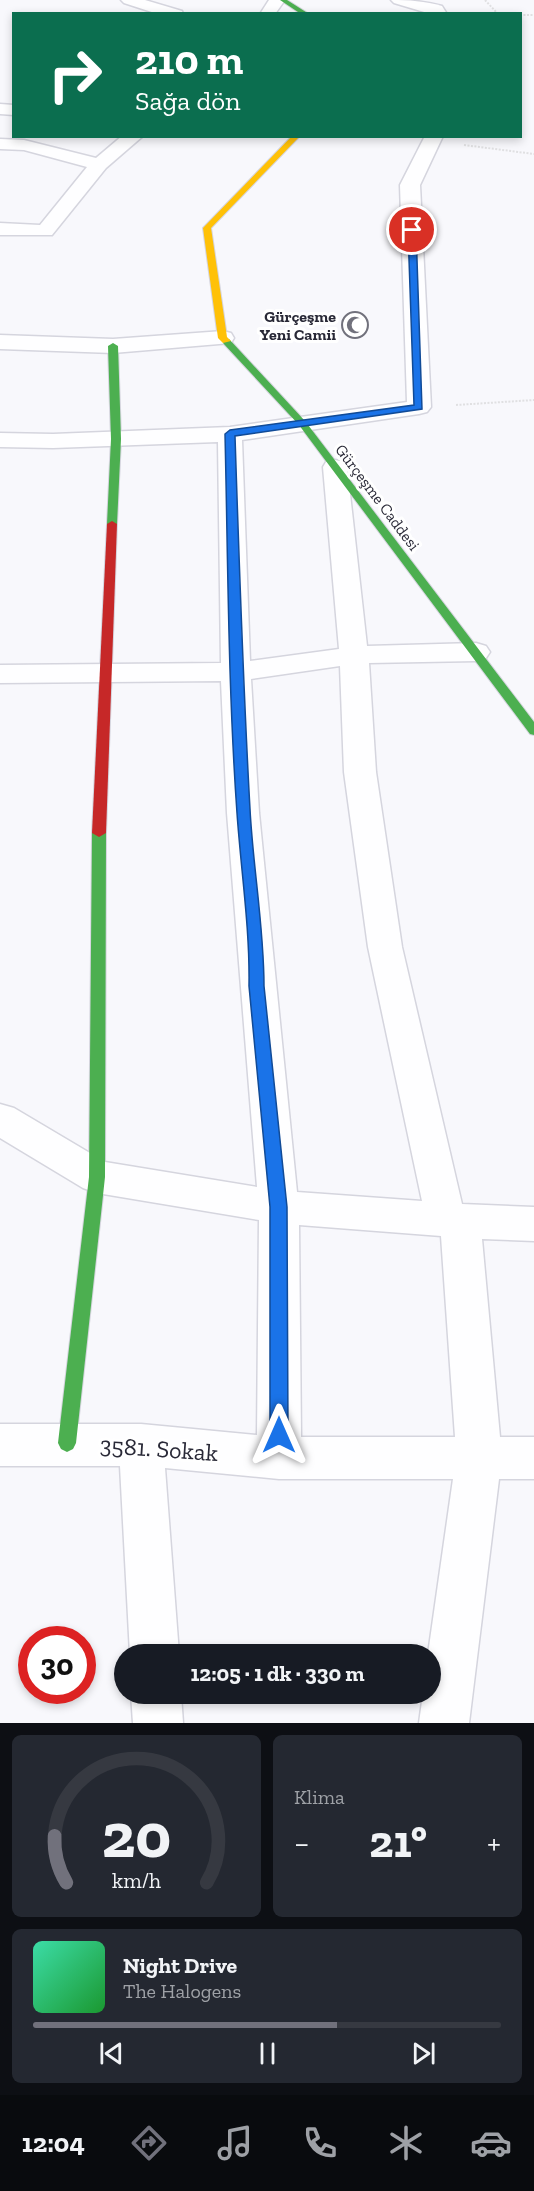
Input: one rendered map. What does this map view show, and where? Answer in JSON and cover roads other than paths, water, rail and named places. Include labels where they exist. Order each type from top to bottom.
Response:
[{"type":"main road","points":[[283,0],[303,12]]},
{"type":"main road","points":[[223,338],[207,228],[295,138]]},
{"type":"main road","name":"Gürçeşme Caddesi","points":[[223,338],[302,423],[534,731]]},
{"type":"main road","points":[[67,1443],[97,1177],[97,872],[116,439],[113,346]]},
{"type":"street","points":[[129,0],[169,12]]},
{"type":"street","points":[[399,0],[437,9],[438,12]]},
{"type":"street","points":[[3,236],[45,231],[99,164],[132,138]]},
{"type":"street","points":[[0,440],[116,439],[230,434],[419,407],[410,185],[433,138]]},
{"type":"street","points":[[0,144],[24,145],[99,164]]},
{"type":"street","points":[[0,342],[113,346],[223,338]]},
{"type":"street","points":[[230,434],[236,672],[243,813],[257,958],[256,986],[279,1207],[279,1458]]},
{"type":"street","points":[[335,467],[354,655],[360,772],[385,947],[453,1220],[478,1457],[444,1723]]},
{"type":"street","points":[[0,674],[236,672],[354,655],[476,652]]},
{"type":"street","points":[[0,1119],[97,1177],[279,1207],[534,1224]]},
{"type":"street","name":"3581. Sokak","points":[[0,1445],[67,1443],[141,1445],[279,1458],[534,1458]]},
{"type":"street","points":[[141,1445],[153,1644]]},
{"type":"street","points":[[157,1704],[158,1723]]},
{"type":"place","name":"Gürçeşme Yeni Camii","points":[[355,325]]}]
